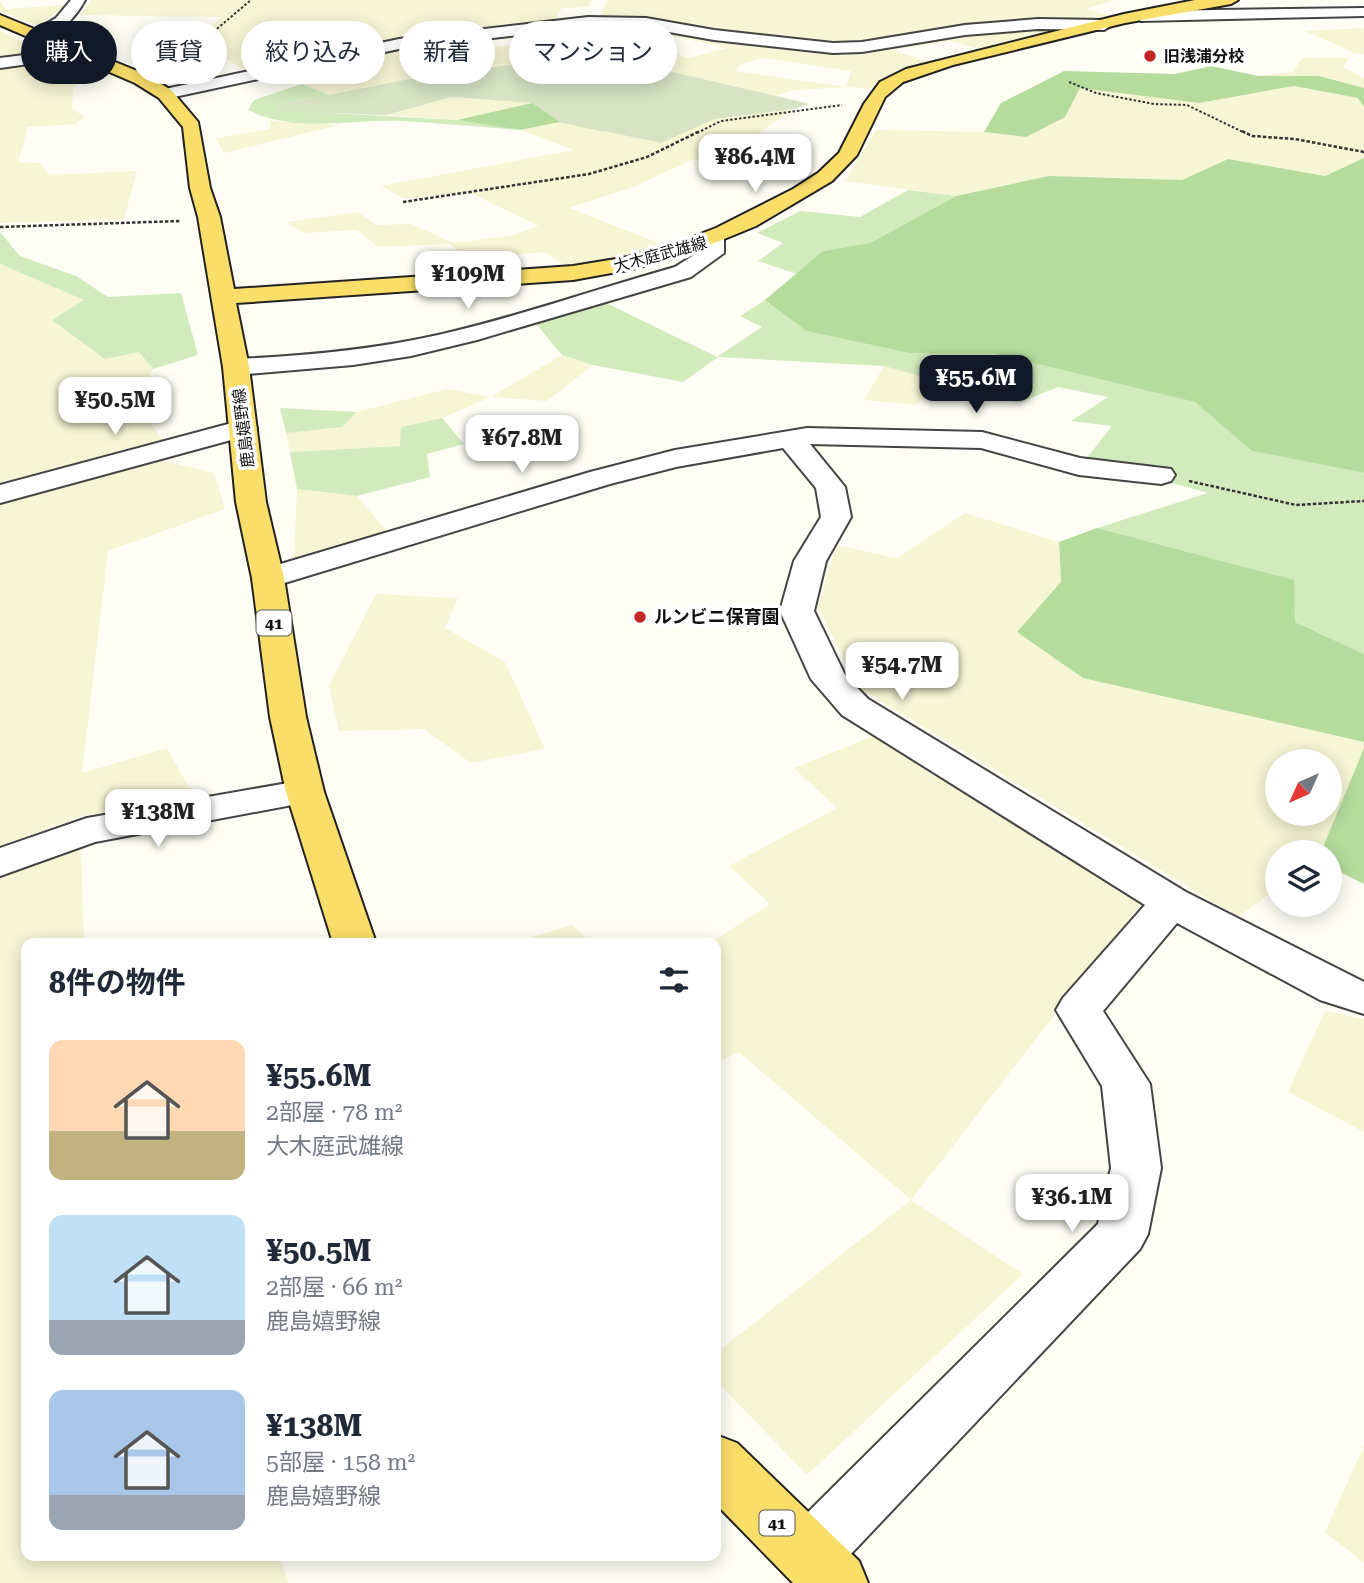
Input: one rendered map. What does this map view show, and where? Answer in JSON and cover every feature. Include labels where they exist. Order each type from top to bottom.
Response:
[{"type":"main road","name":"大木庭武雄線","points":[[222,297],[573,273],[630,265],[713,239],[825,178],[854,146],[886,86],[919,71],[1104,25],[1144,8],[1174,8],[1231,0]]},
{"type":"main road","name":"鹿島嬉野線","points":[[0,20],[21,29]]},
{"type":"main road","name":"鹿島嬉野線","points":[[117,69],[165,94],[192,126],[200,188],[209,217],[236,366],[251,502],[268,578],[288,717],[305,792],[352,938]]},
{"type":"main road","name":"41","points":[[721,1468],[823,1568]]},
{"type":"street","points":[[58,21],[72,12],[78,0]]},
{"type":"street","points":[[1144,8],[1234,16],[1364,12]]},
{"type":"street","points":[[385,47],[591,17],[751,40],[833,48],[862,47],[965,30],[1038,24],[1104,25]]},
{"type":"street","points":[[0,63],[21,60]]},
{"type":"street","points":[[165,94],[241,78]]},
{"type":"street","points":[[236,366],[287,365],[327,360],[467,335],[683,272],[713,253],[713,239]]},
{"type":"street","points":[[0,494],[243,428]]},
{"type":"street","points":[[268,578],[600,478],[675,459],[807,436],[982,440],[1079,466],[1161,475]]},
{"type":"street","points":[[791,440],[830,487],[835,517],[810,561],[797,611],[829,679],[855,707],[1171,902],[1336,989],[1364,998]]},
{"type":"street","points":[[0,863],[87,831],[305,792]]},
{"type":"street","points":[[823,1568],[1122,1234],[1136,1168],[1126,1084],[1079,1010],[1171,902]]},
{"type":"path","points":[[241,75],[199,44],[251,0]]},
{"type":"path","points":[[1069,82],[1096,93],[1154,104],[1187,105],[1252,136],[1295,139],[1364,152]]},
{"type":"path","points":[[403,202],[589,174],[647,157],[721,121],[820,106],[875,103]]},
{"type":"path","points":[[0,227],[34,223],[150,224],[209,217]]},
{"type":"path","points":[[1161,475],[1296,505],[1364,501]]},
{"type":"green space","points":[[0,0],[6,9],[66,5],[45,21],[25,21],[0,11]]},
{"type":"green space","points":[[89,0],[592,0],[589,7],[562,8],[554,20],[509,21],[509,25],[495,27],[495,21],[399,21],[399,39],[385,40],[385,21],[241,21],[241,68],[227,60],[227,21],[217,21],[222,17],[79,15],[91,2]]},
{"type":"green space","points":[[608,0],[1116,0],[1085,9],[1115,17],[1099,21],[859,43],[810,44],[677,28],[677,21],[599,19]]},
{"type":"green space","points":[[1048,26],[1073,27],[979,49],[950,41],[892,50],[931,63],[887,76],[871,89],[847,87],[793,90],[776,96],[677,73],[677,55],[689,58],[726,48],[677,37],[677,30],[813,50]],"holes":[[[764,58],[851,71],[846,87],[735,71],[740,64]]]},
{"type":"green space","points":[[1364,28],[1364,54],[1355,53],[1305,31]]},
{"type":"green space","points":[[0,31],[21,40],[21,59],[0,61]]},
{"type":"green space","points":[[509,45],[509,65],[495,67],[495,47]]},
{"type":"green space","points":[[399,47],[399,81],[385,84],[385,50]]},
{"type":"green space","points":[[1302,58],[1349,58],[1343,67],[1364,78],[1364,88],[1319,76],[1258,76],[1293,72]]},
{"type":"green space","points":[[21,63],[21,84],[77,84],[73,88],[72,108],[84,117],[76,124],[28,127],[18,162],[40,163],[50,175],[137,171],[124,219],[0,223],[0,66]]},
{"type":"green space","points":[[509,65],[509,84],[677,84],[677,73],[810,104],[793,109],[715,119],[661,143],[560,122],[532,103],[452,97],[386,115],[277,111],[277,105],[399,81],[399,84],[495,84],[495,67]]},
{"type":"green space","points":[[1211,66],[1258,76],[1319,76],[1364,88],[1364,107],[1358,98],[1294,86],[1199,103],[1080,88],[1065,117],[1026,137],[984,132],[1001,103],[1064,71],[1175,74]]},
{"type":"green space","points":[[302,84],[385,84],[329,95]]},
{"type":"green space","points":[[302,84],[329,95],[277,105],[277,110],[457,120],[520,130],[401,121],[324,124],[286,122],[248,110],[254,100]]},
{"type":"green space","points":[[1294,86],[1358,98],[1364,107],[1364,158],[1325,176],[1228,159],[1182,180],[1049,176],[956,196],[845,181],[876,130],[984,132],[1026,137],[1065,117],[1080,88],[1199,103]]},
{"type":"green space","points":[[452,97],[532,103],[457,120],[386,115]]},
{"type":"green space","points":[[532,103],[606,132],[560,122],[520,130],[457,120]]},
{"type":"green space","points":[[793,109],[751,138],[790,144],[737,168],[694,159],[633,187],[569,208],[667,246],[613,259],[566,266],[545,252],[468,259],[449,244],[378,247],[357,230],[303,233],[287,222],[358,212],[376,225],[411,224],[453,243],[510,236],[539,226],[468,192],[404,199],[381,186],[574,150],[520,130],[560,122],[661,143],[715,119]]},
{"type":"green space","points":[[270,121],[340,125],[224,153],[216,138],[270,129]]},
{"type":"green space","points":[[1364,158],[1364,473],[1252,451],[1195,402],[991,353],[909,353],[806,331],[765,300],[823,251],[870,243],[956,196],[1049,176],[1182,180],[1228,159],[1325,176]]},
{"type":"green space","points":[[908,190],[956,196],[870,243],[823,251],[797,274],[758,261],[783,243],[757,233],[800,211],[860,217]]},
{"type":"green space","points":[[0,232],[20,256],[76,276],[108,297],[181,293],[198,355],[153,369],[139,352],[105,359],[52,320],[84,300],[0,264]]},
{"type":"green space","points":[[0,264],[85,300],[52,320],[139,352],[153,369],[136,401],[164,442],[0,487]]},
{"type":"green space","points":[[596,298],[717,357],[762,327],[740,316],[765,300],[806,331],[909,353],[991,353],[1196,402],[1252,451],[1364,473],[1364,654],[1295,622],[1293,580],[1097,528],[1208,493],[1086,459],[1112,426],[1071,421],[1108,397],[1058,387],[1019,403],[884,366],[718,357],[683,382],[593,365],[562,355],[532,319]]},
{"type":"green space","points":[[562,355],[593,365],[547,401],[491,397]]},
{"type":"green space","points":[[884,366],[944,382],[916,405],[864,400]]},
{"type":"green space","points":[[447,389],[491,397],[442,418],[401,427],[401,446],[290,452],[286,433],[342,427],[357,412]]},
{"type":"green space","points":[[280,408],[357,412],[342,427],[286,433]]},
{"type":"green space","points":[[442,418],[464,444],[427,454],[430,477],[357,496],[297,489],[290,452],[400,446],[401,427]]},
{"type":"green space","points":[[157,459],[214,473],[225,509],[108,551],[82,773],[167,748],[193,795],[81,816],[0,846],[0,502]]},
{"type":"green space","points":[[297,489],[357,496],[390,535],[294,559]]},
{"type":"green space","points":[[965,513],[1059,542],[1061,582],[1083,678],[1364,742],[1342,801],[1342,749],[1265,749],[1265,826],[1332,826],[1326,840],[1265,840],[1265,898],[1238,917],[859,688],[818,608],[836,545],[897,558]]},
{"type":"green space","points":[[1097,528],[1294,580],[1295,622],[1364,654],[1364,742],[1083,678],[1017,632],[1061,582],[1059,542]]},
{"type":"green space","points":[[376,594],[458,598],[445,628],[505,662],[545,749],[471,763],[424,729],[339,731],[329,686]]},
{"type":"green space","points":[[883,732],[1143,901],[911,1200],[739,1052],[721,1061],[721,938],[718,938],[770,904],[729,866],[837,808],[794,768]]},
{"type":"green space","points":[[1364,748],[1364,884],[1342,873],[1342,840],[1326,840],[1332,826],[1342,826],[1342,801]]},
{"type":"green space","points":[[81,847],[84,938],[21,938],[21,1561],[281,1561],[289,1583],[0,1583],[0,878]]},
{"type":"green space","points":[[572,925],[586,938],[529,938]]},
{"type":"green space","points":[[1325,1011],[1364,1019],[1364,1132],[1288,1092]]},
{"type":"green space","points":[[911,1200],[1023,1274],[807,1475],[721,1386],[721,1349]]},
{"type":"green space","points":[[1364,1446],[1364,1563],[1325,1532]]},
{"type":"place","name":"旧浅浦分校","points":[[1150,56]]},
{"type":"place","name":"ルンビニ保育園","points":[[640,617]]}]
